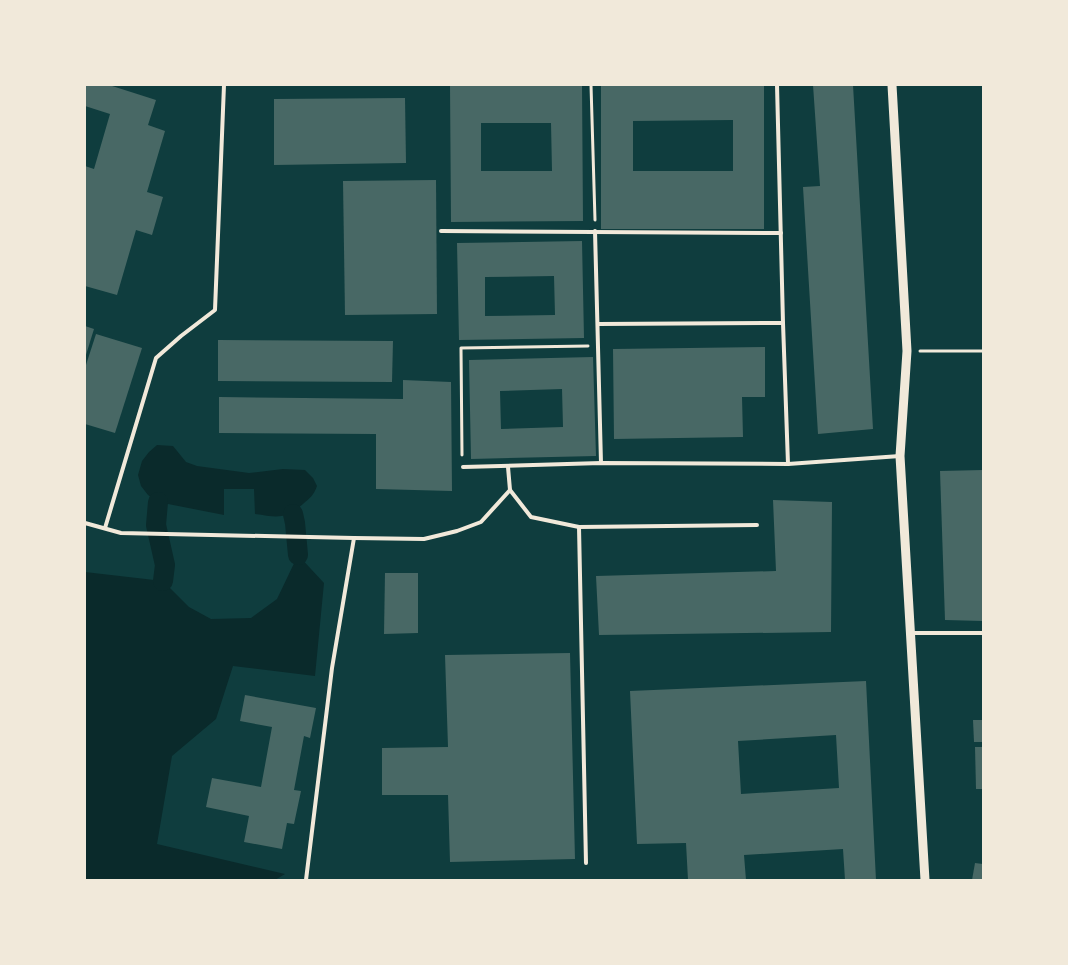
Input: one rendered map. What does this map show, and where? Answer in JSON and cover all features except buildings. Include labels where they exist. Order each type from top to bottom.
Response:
[{"type":"street","points":[[892,85],[907,351],[900,456],[925,880]]},
{"type":"lane","points":[[105,528],[156,358],[215,310],[224,85]]},
{"type":"lane","points":[[778,85],[782,323],[788,464]]},
{"type":"lane","points":[[441,231],[780,233]]},
{"type":"lane","points":[[595,231],[601,463]]},
{"type":"lane","points":[[598,324],[782,323]]},
{"type":"lane","points":[[463,467],[601,463],[788,464],[900,456]]},
{"type":"lane","points":[[508,466],[510,490],[531,517],[579,527],[757,525]]},
{"type":"lane","points":[[85,523],[121,533],[424,540],[481,522],[510,490]]},
{"type":"lane","points":[[579,527],[586,863]]},
{"type":"lane","points":[[306,880],[332,668],[354,538]]},
{"type":"lane","points":[[910,633],[983,633]]},
{"type":"path","points":[[591,85],[595,231]]},
{"type":"path","points":[[463,467],[461,348],[599,346]]},
{"type":"path","points":[[907,351],[983,350]]},
{"type":"water","points":[[157,445],[173,446],[186,462],[197,466],[249,473],[283,469],[305,470],[313,478],[317,486],[312,496],[297,509],[280,516],[255,514],[254,489],[224,489],[224,515],[158,502],[148,495],[141,486],[138,475],[142,461]]},
{"type":"water","points":[[298,555],[324,583],[315,676],[233,666],[216,719],[172,756],[157,844],[285,874],[275,880],[85,880],[85,572],[163,581],[189,607],[211,619],[251,618],[277,599]]},
{"type":"waterway","points":[[158,502],[156,525],[165,565],[163,581]]},
{"type":"waterway","points":[[293,514],[298,555]]}]
